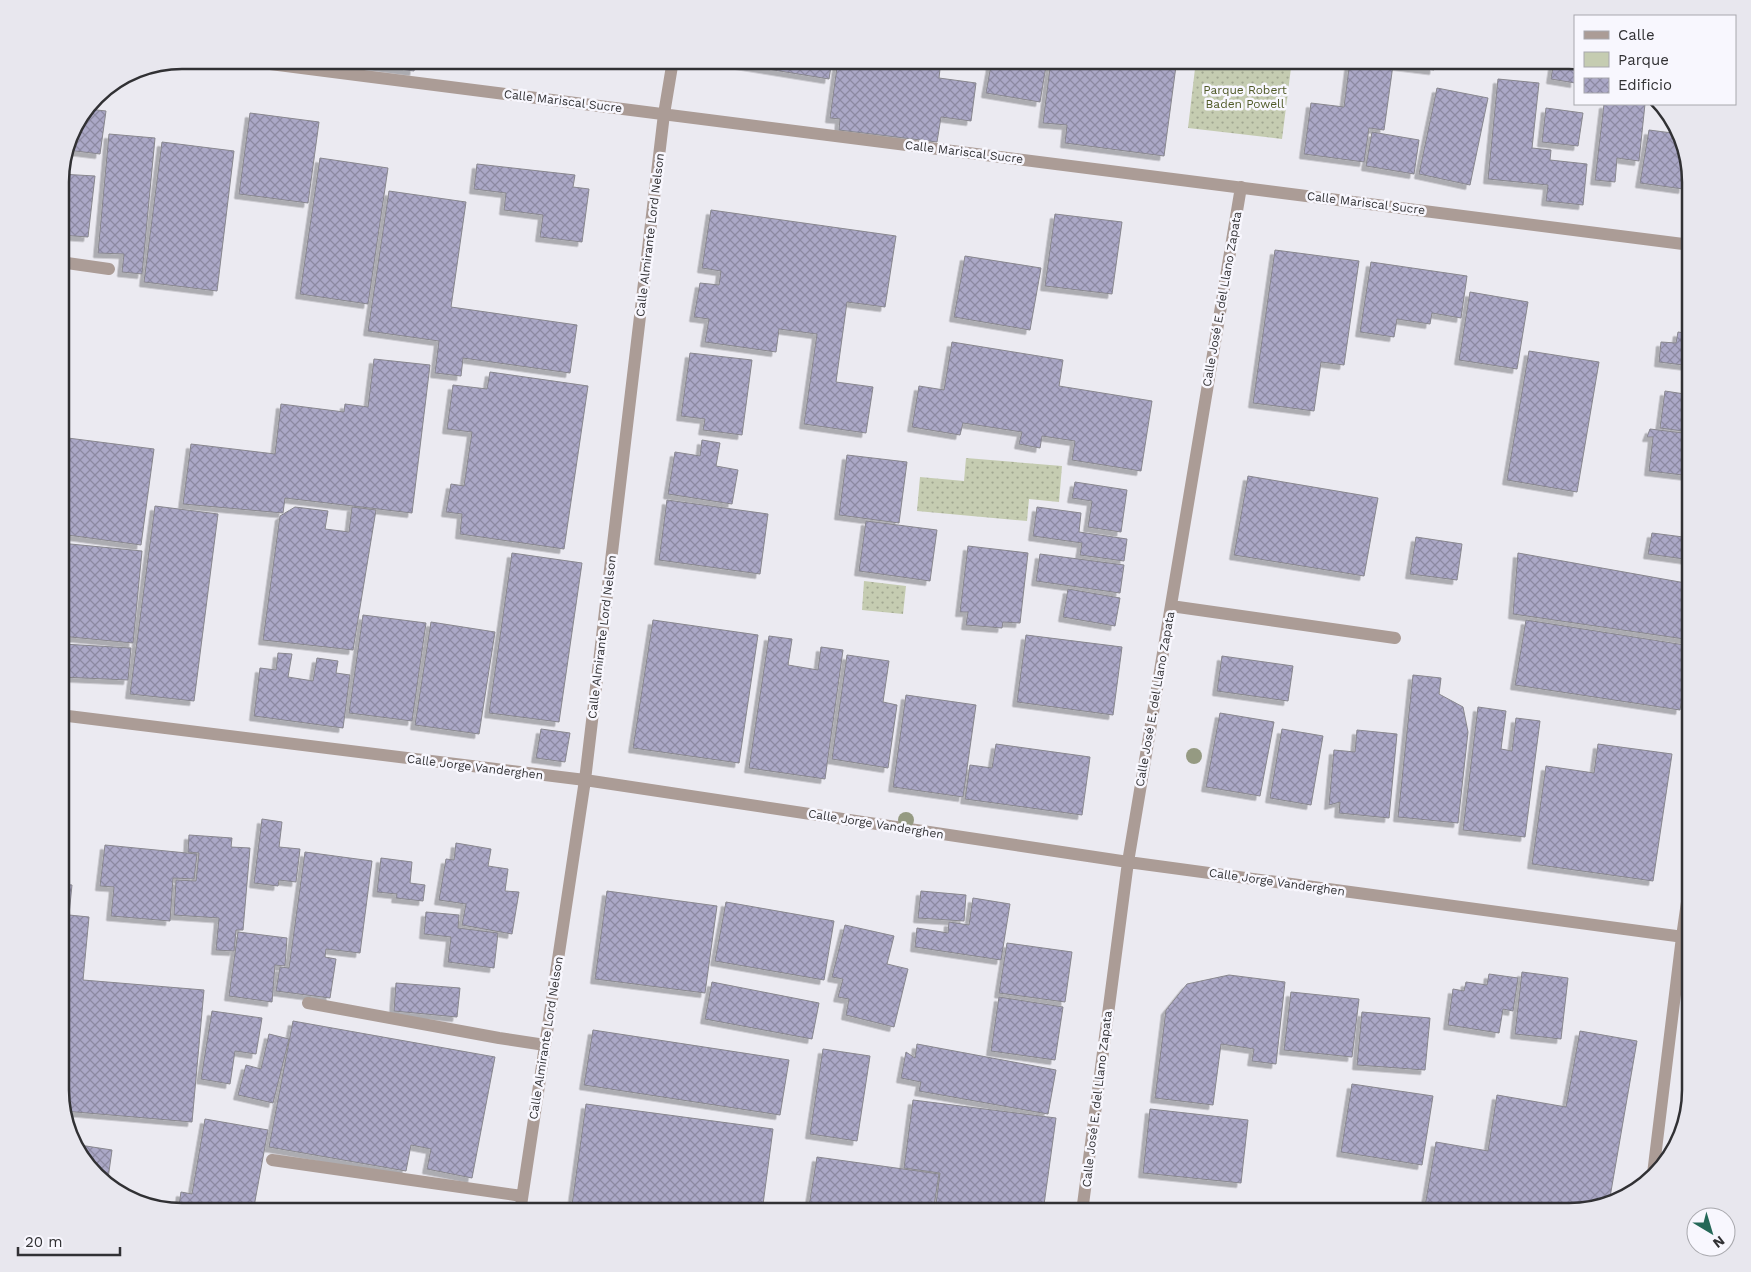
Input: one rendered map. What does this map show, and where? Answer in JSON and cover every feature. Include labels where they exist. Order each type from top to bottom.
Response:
[{"type":"street","name":"Calle Mariscal Sucre","points":[[337,69],[664,114],[1682,244]]},
{"type":"street","name":"Calle Almirante Lord Nelson","points":[[521,1203],[585,780],[664,114],[672,69]]},
{"type":"street","name":"Calle José E. del Llano Zapata","points":[[1083,1203],[1128,862],[1241,187]]},
{"type":"street","points":[[69,263],[109,269]]},
{"type":"street","points":[[1171,606],[1395,638]]},
{"type":"street","name":"Calle Jorge Vanderghen","points":[[69,716],[585,780],[1128,862],[1682,936]]},
{"type":"street","points":[[1654,1164],[1682,966]]},
{"type":"street","points":[[308,1003],[545,1045]]},
{"type":"street","points":[[272,1160],[522,1196]]},
{"type":"green space","name":"Parque Robert Baden Powell","points":[[1195,69],[1291,69],[1282,139],[1188,128]]},
{"type":"green space","points":[[966,458],[1062,466],[1059,502],[1029,499],[1027,521],[917,511],[920,477],[964,481]]},
{"type":"green space","points":[[864,581],[906,586],[903,614],[862,610]]},
{"type":"building","points":[[767,69],[831,69],[829,79]]},
{"type":"building","points":[[837,69],[940,69],[939,78],[976,83],[971,121],[941,117],[937,142],[839,130],[840,119],[830,118]]},
{"type":"building","points":[[990,69],[1046,69],[1040,102],[986,93]]},
{"type":"building","points":[[1050,69],[1176,69],[1164,156],[1065,143],[1067,125],[1043,123]]},
{"type":"building","points":[[1349,69],[1392,69],[1384,130],[1369,128],[1364,162],[1304,154],[1311,103],[1344,107]]},
{"type":"building","points":[[1553,69],[1574,69],[1574,83],[1551,79]]},
{"type":"building","points":[[1498,79],[1539,83],[1532,148],[1551,150],[1550,160],[1587,164],[1583,205],[1546,201],[1548,185],[1488,179]]},
{"type":"building","points":[[1437,88],[1488,98],[1470,185],[1419,174]]},
{"type":"building","points":[[1604,105],[1645,105],[1639,161],[1617,158],[1615,182],[1595,180]]},
{"type":"building","points":[[1546,108],[1583,113],[1578,146],[1542,142]]},
{"type":"building","points":[[95,110],[106,111],[100,154],[74,151],[80,132]]},
{"type":"building","points":[[250,113],[319,122],[308,203],[239,194]]},
{"type":"building","points":[[1649,130],[1671,133],[1681,167],[1682,189],[1640,183]]},
{"type":"building","points":[[1372,132],[1419,140],[1414,174],[1366,166]]},
{"type":"building","points":[[109,134],[155,138],[142,274],[122,272],[124,254],[98,253]]},
{"type":"building","points":[[162,142],[234,151],[217,291],[144,282]]},
{"type":"building","points":[[320,158],[388,168],[368,304],[300,294]]},
{"type":"building","points":[[477,164],[575,175],[573,187],[589,189],[582,242],[540,237],[543,215],[504,210],[506,193],[474,189]]},
{"type":"building","points":[[69,175],[95,176],[88,237],[69,236]]},
{"type":"building","points":[[389,191],[466,202],[451,307],[577,325],[570,373],[463,358],[461,376],[435,373],[439,341],[368,331]]},
{"type":"building","points":[[711,210],[896,236],[885,307],[847,302],[836,382],[873,387],[866,433],[804,424],[817,334],[779,329],[776,352],[705,342],[709,319],[694,317],[700,283],[719,285],[721,271],[702,268]]},
{"type":"building","points":[[1055,214],[1122,222],[1112,294],[1045,286]]},
{"type":"building","points":[[1275,250],[1359,261],[1344,365],[1321,362],[1314,411],[1253,403]]},
{"type":"building","points":[[965,256],[1041,268],[1030,330],[954,317]]},
{"type":"building","points":[[1371,262],[1467,276],[1461,318],[1432,313],[1430,324],[1397,319],[1394,337],[1360,332]]},
{"type":"building","points":[[1470,292],[1528,302],[1517,369],[1459,360]]},
{"type":"building","points":[[1678,332],[1682,333],[1682,365],[1659,362],[1661,342],[1676,343]]},
{"type":"building","points":[[952,342],[1063,360],[1059,386],[1152,401],[1141,471],[1072,460],[1075,441],[1042,436],[1040,448],[1019,444],[1022,432],[963,423],[960,435],[912,427],[919,386],[944,390]]},
{"type":"building","points":[[1529,351],[1599,362],[1577,492],[1507,480]]},
{"type":"building","points":[[690,353],[752,360],[742,435],[703,430],[705,419],[681,416]]},
{"type":"building","points":[[374,359],[430,365],[412,513],[285,498],[283,513],[183,504],[191,444],[275,454],[281,404],[344,412],[345,404],[368,407]]},
{"type":"building","points":[[490,372],[588,386],[564,549],[460,534],[462,514],[446,512],[451,484],[464,486],[472,432],[447,429],[453,385],[487,389]]},
{"type":"building","points":[[1665,391],[1682,394],[1682,431],[1660,428]]},
{"type":"building","points":[[1650,429],[1682,433],[1682,475],[1649,471],[1653,437],[1647,437]]},
{"type":"building","points":[[69,438],[154,449],[141,545],[69,535]]},
{"type":"building","points":[[702,440],[720,443],[716,466],[738,470],[732,504],[668,494],[675,452],[700,456]]},
{"type":"building","points":[[847,455],[907,462],[899,523],[839,515]]},
{"type":"building","points":[[1248,476],[1378,498],[1364,576],[1234,555]]},
{"type":"building","points":[[1075,482],[1127,490],[1121,532],[1088,527],[1092,501],[1072,498]]},
{"type":"building","points":[[667,500],[768,514],[760,574],[659,560]]},
{"type":"building","points":[[155,506],[218,514],[194,701],[130,694]]},
{"type":"building","points":[[295,507],[328,511],[325,529],[349,532],[352,507],[376,510],[353,650],[263,640],[280,516]]},
{"type":"building","points":[[1037,507],[1081,513],[1079,532],[1127,539],[1124,561],[1080,555],[1082,543],[1033,536]]},
{"type":"building","points":[[866,521],[937,530],[930,581],[859,571]]},
{"type":"building","points":[[1652,533],[1682,537],[1682,559],[1648,554]]},
{"type":"building","points":[[1416,537],[1462,544],[1457,580],[1410,574]]},
{"type":"building","points":[[69,544],[142,551],[133,643],[69,637]]},
{"type":"building","points":[[968,546],[1028,553],[1020,623],[1003,622],[1002,628],[966,625],[968,612],[960,612]]},
{"type":"building","points":[[512,553],[582,563],[559,722],[489,713]]},
{"type":"building","points":[[1518,553],[1682,582],[1682,639],[1513,614]]},
{"type":"building","points":[[1040,554],[1124,565],[1120,593],[1036,581]]},
{"type":"building","points":[[1068,589],[1120,598],[1115,626],[1063,617]]},
{"type":"building","points":[[363,615],[426,623],[412,721],[349,713]]},
{"type":"building","points":[[653,620],[758,635],[739,763],[633,748]]},
{"type":"building","points":[[1526,620],[1682,645],[1682,698],[1680,710],[1515,685]]},
{"type":"building","points":[[431,622],[495,632],[479,734],[415,725]]},
{"type":"building","points":[[1026,635],[1122,647],[1113,715],[1017,702]]},
{"type":"building","points":[[769,636],[792,639],[788,665],[818,670],[821,647],[843,650],[825,779],[749,768]]},
{"type":"building","points":[[69,644],[131,648],[128,680],[69,677]]},
{"type":"building","points":[[278,653],[292,654],[288,677],[313,681],[317,658],[338,661],[336,673],[350,675],[343,728],[254,716],[260,668],[276,670]]},
{"type":"building","points":[[847,655],[889,661],[883,702],[897,705],[888,768],[832,759]]},
{"type":"building","points":[[1222,656],[1293,666],[1288,701],[1217,691]]},
{"type":"building","points":[[1413,675],[1441,678],[1439,694],[1463,707],[1468,732],[1458,823],[1398,817]]},
{"type":"building","points":[[906,695],[976,705],[963,797],[893,787]]},
{"type":"building","points":[[1478,707],[1506,711],[1501,749],[1512,751],[1516,718],[1540,721],[1525,837],[1463,830]]},
{"type":"building","points":[[1220,713],[1274,722],[1260,796],[1206,787]]},
{"type":"building","points":[[541,729],[570,733],[565,762],[536,758]]},
{"type":"building","points":[[1282,729],[1323,736],[1311,805],[1270,798]]},
{"type":"building","points":[[1357,730],[1397,734],[1389,818],[1339,813],[1340,802],[1329,805],[1334,750],[1355,752]]},
{"type":"building","points":[[996,744],[1090,757],[1082,815],[965,799],[970,765],[992,768]]},
{"type":"building","points":[[1598,744],[1672,754],[1653,881],[1532,864],[1546,766],[1594,773]]},
{"type":"building","points":[[262,819],[282,822],[279,847],[300,849],[296,882],[279,880],[278,886],[254,883]]},
{"type":"building","points":[[189,835],[232,838],[231,847],[250,848],[243,930],[236,930],[234,951],[216,950],[219,918],[174,915],[176,880],[196,881],[199,853],[188,852]]},
{"type":"building","points":[[456,843],[491,849],[488,866],[508,869],[505,891],[519,892],[512,934],[462,925],[466,904],[439,900],[446,859],[454,860]]},
{"type":"building","points":[[105,845],[197,854],[194,879],[173,878],[170,921],[111,916],[114,887],[100,886]]},
{"type":"building","points":[[305,852],[372,861],[360,953],[326,949],[325,957],[336,959],[330,998],[276,991],[280,967],[289,968]]},
{"type":"building","points":[[381,858],[412,862],[410,883],[425,885],[423,901],[396,898],[397,894],[377,892]]},
{"type":"building","points":[[69,885],[72,885],[69,915]]},
{"type":"building","points":[[607,891],[717,906],[705,993],[595,979]]},
{"type":"building","points":[[921,891],[966,895],[964,921],[918,918]]},
{"type":"building","points":[[973,898],[1010,904],[1001,960],[915,947],[917,928],[948,933],[949,922],[969,925]]},
{"type":"building","points":[[726,902],[834,921],[824,980],[715,961]]},
{"type":"building","points":[[426,912],[459,915],[458,928],[498,933],[494,968],[448,962],[451,937],[424,934]]},
{"type":"building","points":[[69,915],[89,917],[83,980],[204,990],[192,1122],[71,1112],[69,1097]]},
{"type":"building","points":[[845,925],[894,936],[887,964],[908,969],[894,1027],[846,1015],[849,999],[838,997],[843,979],[832,977]]},
{"type":"building","points":[[238,932],[287,938],[285,966],[275,965],[272,1002],[229,996]]},
{"type":"building","points":[[1007,943],[1072,952],[1065,1002],[999,993]]},
{"type":"building","points":[[1522,972],[1568,978],[1561,1039],[1515,1034]]},
{"type":"building","points":[[1489,974],[1518,978],[1513,1011],[1503,1009],[1499,1033],[1448,1025],[1453,989],[1464,991],[1466,982],[1487,985]]},
{"type":"building","points":[[1229,975],[1285,982],[1276,1064],[1252,1061],[1254,1049],[1221,1044],[1213,1105],[1155,1098],[1166,1010],[1187,984]]},
{"type":"building","points":[[712,982],[819,1003],[812,1039],[705,1019]]},
{"type":"building","points":[[396,983],[460,988],[457,1017],[394,1011]]},
{"type":"building","points":[[1291,992],[1359,999],[1352,1057],[1284,1050]]},
{"type":"building","points":[[999,997],[1063,1007],[1055,1060],[991,1051]]},
{"type":"building","points":[[212,1011],[262,1018],[256,1054],[235,1051],[230,1084],[201,1079]]},
{"type":"building","points":[[1362,1012],[1430,1018],[1425,1070],[1357,1065]]},
{"type":"building","points":[[293,1021],[495,1057],[472,1178],[427,1169],[431,1149],[411,1145],[406,1171],[269,1147]]},
{"type":"building","points":[[593,1030],[789,1060],[780,1115],[584,1085]]},
{"type":"building","points":[[1580,1031],[1637,1041],[1610,1195],[1591,1201],[1569,1203],[1426,1203],[1436,1142],[1488,1151],[1497,1095],[1566,1107]]},
{"type":"building","points":[[269,1034],[289,1039],[273,1103],[238,1095],[246,1065],[261,1069]]},
{"type":"building","points":[[917,1044],[1056,1070],[1048,1114],[919,1091],[921,1082],[901,1078],[906,1052],[915,1058]]},
{"type":"building","points":[[823,1049],[870,1056],[857,1141],[810,1134]]},
{"type":"building","points":[[1352,1084],[1433,1096],[1422,1165],[1341,1152]]},
{"type":"building","points":[[913,1100],[1056,1118],[1044,1203],[936,1203],[940,1173],[904,1168]]},
{"type":"building","points":[[586,1104],[773,1129],[763,1203],[572,1203]]},
{"type":"building","points":[[1150,1109],[1248,1120],[1241,1183],[1143,1173]]},
{"type":"building","points":[[205,1119],[268,1130],[255,1203],[179,1203],[181,1192],[192,1194]]},
{"type":"building","points":[[83,1146],[112,1150],[108,1176],[97,1165]]},
{"type":"building","points":[[817,1157],[939,1174],[934,1203],[809,1203]]}]
